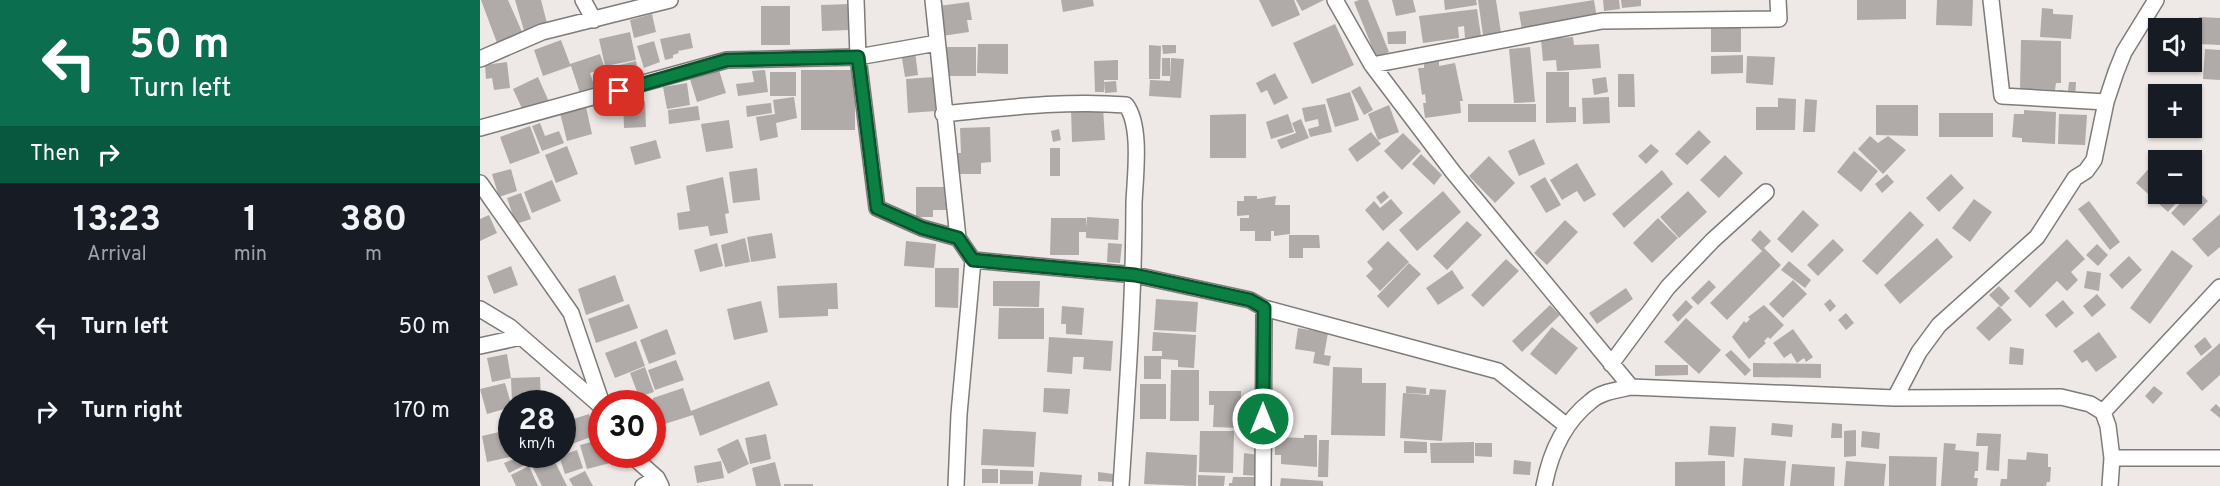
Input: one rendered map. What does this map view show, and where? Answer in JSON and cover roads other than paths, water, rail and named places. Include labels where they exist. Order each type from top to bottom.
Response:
[{"type":"street","points":[[583,0],[594,20]]},
{"type":"street","points":[[480,59],[542,32],[670,0]]},
{"type":"street","points":[[856,0],[858,57],[877,208],[922,228],[958,238]]},
{"type":"street","points":[[933,0],[943,114],[958,238],[973,260],[959,414],[956,486]]},
{"type":"street","points":[[1335,0],[1372,65],[1453,172],[1630,387]]},
{"type":"street","points":[[1372,65],[1602,21],[1779,19],[1778,0]]},
{"type":"street","points":[[1991,0],[2002,96],[2106,102]]},
{"type":"street","points":[[1895,398],[1919,352],[1939,325],[2037,237],[2075,178],[2086,171],[2094,160],[2106,102],[2124,52],[2156,0]]},
{"type":"street","points":[[480,128],[727,60],[858,57],[938,43]]},
{"type":"street","points":[[943,114],[1022,106],[1098,103],[1126,105],[1132,112],[1135,138],[1135,275],[1121,486]]},
{"type":"street","points":[[480,183],[571,314],[597,390]]},
{"type":"street","points":[[1611,364],[1668,287],[1713,240],[1767,192]]},
{"type":"street","points":[[973,260],[1135,275],[1250,300],[1264,308],[1498,371],[1567,426]]},
{"type":"street","points":[[2103,412],[2220,287]]},
{"type":"street","points":[[1263,486],[1264,308]]},
{"type":"street","points":[[480,309],[501,320],[588,393]]},
{"type":"street","points":[[480,346],[521,337]]},
{"type":"street","points":[[1544,486],[1549,460],[1567,426],[1591,400],[1608,392],[1630,387],[1895,398],[2061,397],[2090,404],[2103,412],[2108,426],[2112,458],[2110,486]]},
{"type":"street","points":[[2112,458],[2220,458]]},
{"type":"street","points":[[644,468],[659,482]]},
{"type":"street","points":[[643,486],[659,482]]}]
